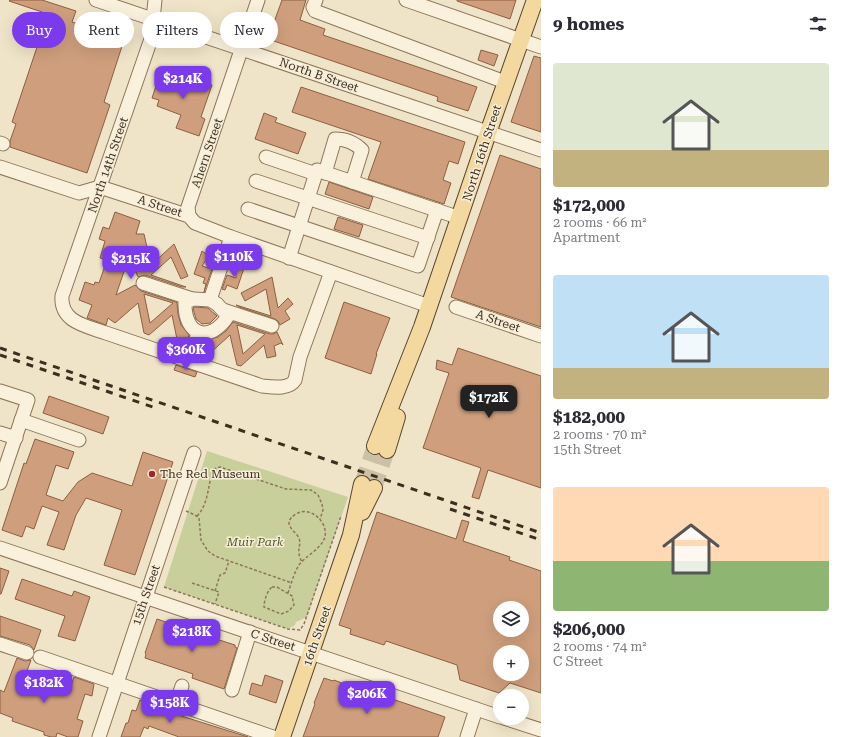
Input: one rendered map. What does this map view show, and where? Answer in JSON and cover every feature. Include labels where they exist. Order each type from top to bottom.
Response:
[{"type":"main road","name":"North 16th Street","points":[[429,306],[488,132],[535,0]]},
{"type":"main road","points":[[381,448],[429,306]]},
{"type":"main road","name":"16th Street","points":[[282,737],[368,486]]},
{"type":"street","name":"North B Street","points":[[96,0],[142,16]]},
{"type":"street","name":"North 14th Street","points":[[154,12],[155,0]]},
{"type":"street","name":"Ahern Street","points":[[189,216],[188,207],[258,0]]},
{"type":"street","points":[[316,0],[313,6],[315,11],[506,82]]},
{"type":"street","points":[[406,0],[541,47]]},
{"type":"street","name":"North B Street","points":[[212,39],[541,150]]},
{"type":"street","name":"North 14th Street","points":[[148,48],[62,296],[61,304],[66,315],[83,325],[189,361]]},
{"type":"street","points":[[289,258],[308,198],[336,140],[342,139],[357,145],[362,150],[352,182]]},
{"type":"street","points":[[266,157],[320,174],[352,182],[460,218]]},
{"type":"street","points":[[0,167],[79,194],[100,186]]},
{"type":"street","points":[[256,181],[428,238]]},
{"type":"street","name":"A Street","points":[[100,186],[189,216],[195,223],[231,237],[429,306]]},
{"type":"street","points":[[248,208],[418,266],[437,210]]},
{"type":"street","points":[[210,300],[231,237]]},
{"type":"street","points":[[198,333],[189,361],[262,386],[284,386],[293,384],[302,351],[331,272]]},
{"type":"street","points":[[143,283],[192,299]]},
{"type":"street","points":[[201,298],[210,300],[217,304],[228,316],[222,323],[209,332],[198,333],[190,326],[185,312],[185,302],[192,299],[201,298]]},
{"type":"street","name":"A Street","points":[[456,307],[541,336]]},
{"type":"street","points":[[223,310],[272,326]]},
{"type":"street","points":[[0,391],[28,400],[0,483]]},
{"type":"street","points":[[21,420],[79,440]]},
{"type":"street","points":[[0,433],[16,438]]},
{"type":"street","name":"15th Street","points":[[99,737],[194,454]]},
{"type":"street","name":"C Street","points":[[0,548],[312,652],[493,715]]},
{"type":"street","points":[[232,690],[250,632]]},
{"type":"street","points":[[0,644],[27,653]]},
{"type":"street","points":[[40,657],[273,737]]},
{"type":"street","points":[[176,704],[182,686]]},
{"type":"street","points":[[467,737],[476,709]]},
{"type":"street","points":[[525,725],[540,730]]},
{"type":"path","points":[[197,516],[201,512],[206,499],[212,472],[214,469],[220,467],[286,489],[304,488],[311,490],[318,495],[322,504],[323,510],[320,519]]},
{"type":"path","points":[[176,508],[197,516],[200,520],[200,535],[205,547],[216,556],[292,583]]},
{"type":"path","points":[[288,593],[296,571],[302,562],[322,543],[325,534],[320,519],[315,514],[299,512],[294,515],[290,522],[290,528],[297,535],[299,540],[298,552],[302,562]]},
{"type":"path","points":[[164,587],[288,629],[300,630],[304,624],[342,512]]},
{"type":"path","points":[[215,590],[220,575],[225,573],[228,561]]},
{"type":"path","points":[[192,583],[219,592],[215,604]]},
{"type":"path","points":[[277,587],[288,593],[292,596],[294,602],[290,611],[281,614],[264,607],[266,598],[271,588],[277,587]]},
{"type":"green space","name":"Muir Park","points":[[207,451],[348,497],[307,617],[296,622],[295,625],[288,629],[164,587]]},
{"type":"building","points":[[42,0],[76,11],[74,12],[72,22],[74,23],[74,48],[121,48],[104,102],[110,105],[87,173],[10,147],[10,141],[16,124],[12,122],[37,48],[66,48],[66,12],[42,12],[9,1]]},
{"type":"building","points":[[282,0],[306,0],[300,20],[325,29],[323,35],[477,87],[468,111],[437,101],[438,97],[278,42],[278,12]]},
{"type":"building","points":[[457,0],[516,0],[510,19]]},
{"type":"building","points":[[481,50],[498,55],[494,66],[478,60]]},
{"type":"building","points":[[534,56],[541,58],[541,132],[511,122]]},
{"type":"building","points":[[162,68],[194,81],[195,79],[212,85],[201,117],[205,119],[199,136],[176,128],[181,115],[157,106],[159,100],[152,98]]},
{"type":"building","points":[[301,87],[465,142],[458,164],[449,161],[443,180],[451,183],[444,204],[368,179],[381,142],[292,112]]},
{"type":"building","points":[[264,113],[277,118],[275,122],[306,133],[298,154],[255,139]]},
{"type":"building","points":[[500,155],[541,169],[541,327],[451,297]]},
{"type":"building","points":[[329,182],[373,197],[369,209],[325,194]]},
{"type":"building","points":[[115,212],[140,221],[136,234],[144,234],[151,265],[174,244],[188,276],[181,279],[171,257],[151,275],[186,287],[145,275],[138,277],[129,257],[116,295],[135,285],[141,291],[176,302],[181,325],[189,335],[185,349],[182,348],[183,345],[178,344],[172,315],[149,335],[144,333],[138,303],[115,323],[108,318],[106,325],[87,318],[92,305],[79,300],[85,282],[94,285],[95,282],[99,283],[107,260],[100,258],[105,241],[99,239],[103,227],[109,229]],"holes":[[[144,294],[173,303],[150,323]]]},
{"type":"building","points":[[338,217],[363,225],[359,237],[334,229]]},
{"type":"building","points":[[202,251],[209,256],[202,266],[212,269],[204,292],[206,284],[203,283],[205,278],[194,274]]},
{"type":"building","points":[[236,265],[245,265],[237,289],[227,285],[225,290],[222,289],[227,275],[236,278]]},
{"type":"building","points":[[272,277],[278,308],[288,298],[293,304],[285,311],[290,319],[280,325],[275,319],[236,305],[271,316],[266,289],[245,301],[241,293]]},
{"type":"building","points":[[344,302],[390,318],[376,354],[371,374],[325,358]]},
{"type":"building","points":[[193,308],[208,308],[217,316],[210,323],[202,324],[196,319]]},
{"type":"building","points":[[233,322],[270,334],[277,332],[283,345],[281,343],[274,346],[276,356],[267,358],[264,345],[241,366],[237,365],[230,335],[208,355],[204,352],[203,355],[200,354],[204,341],[218,337],[226,331]],"holes":[[[237,325],[265,334],[243,354]]]},
{"type":"building","points":[[458,348],[541,376],[541,488],[488,470],[479,499],[472,497],[481,468],[423,448],[449,373],[436,369],[437,360],[452,365]]},
{"type":"building","points":[[176,365],[197,372],[195,377],[174,370]]},
{"type":"building","points":[[49,396],[109,417],[103,434],[43,413]]},
{"type":"building","points":[[35,439],[74,452],[68,469],[56,465],[46,495],[63,501],[78,482],[92,473],[132,486],[143,452],[173,462],[135,575],[104,565],[122,510],[86,498],[76,515],[64,550],[47,545],[59,512],[42,506],[34,529],[26,526],[22,537],[2,530],[24,463],[26,464]]},
{"type":"building","points":[[377,512],[456,539],[462,520],[469,522],[463,541],[510,557],[509,560],[541,571],[541,693],[510,683],[503,689],[493,689],[493,691],[460,680],[457,665],[386,641],[384,645],[350,634],[351,629],[339,625]]},
{"type":"building","points":[[0,568],[9,571],[1,594],[0,594]]},
{"type":"building","points":[[22,579],[72,596],[74,591],[90,597],[75,641],[58,636],[65,616],[15,599]]},
{"type":"building","points":[[0,616],[41,630],[34,650],[30,645],[0,636]]},
{"type":"building","points":[[157,619],[209,638],[210,637],[235,645],[237,648],[224,689],[192,678],[193,674],[145,658],[145,653]]},
{"type":"building","points":[[17,658],[25,661],[31,660],[23,682],[63,696],[66,695],[67,691],[69,692],[74,677],[94,684],[92,696],[85,694],[77,719],[83,721],[78,737],[68,737],[57,733],[56,737],[44,735],[44,732],[12,721],[13,718],[0,713],[0,690],[4,692]]},
{"type":"building","points":[[265,675],[283,681],[276,703],[249,694],[252,683],[262,686]]},
{"type":"building","points":[[324,678],[334,680],[365,692],[366,690],[445,717],[438,737],[303,737]]},
{"type":"building","points":[[140,700],[175,714],[248,737],[179,737],[149,726],[148,729],[144,727],[140,737],[121,737],[126,723],[128,723],[132,710],[136,711]]},
{"type":"tunnel","points":[[362,484],[375,446]]},
{"type":"tunnel","points":[[374,488],[387,450]]},
{"type":"railway","points":[[0,348],[541,533]]},
{"type":"railway","points":[[0,355],[153,407]]},
{"type":"railway","points":[[450,509],[541,540]]},
{"type":"place","name":"The Red Museum","points":[[152,474]]}]
